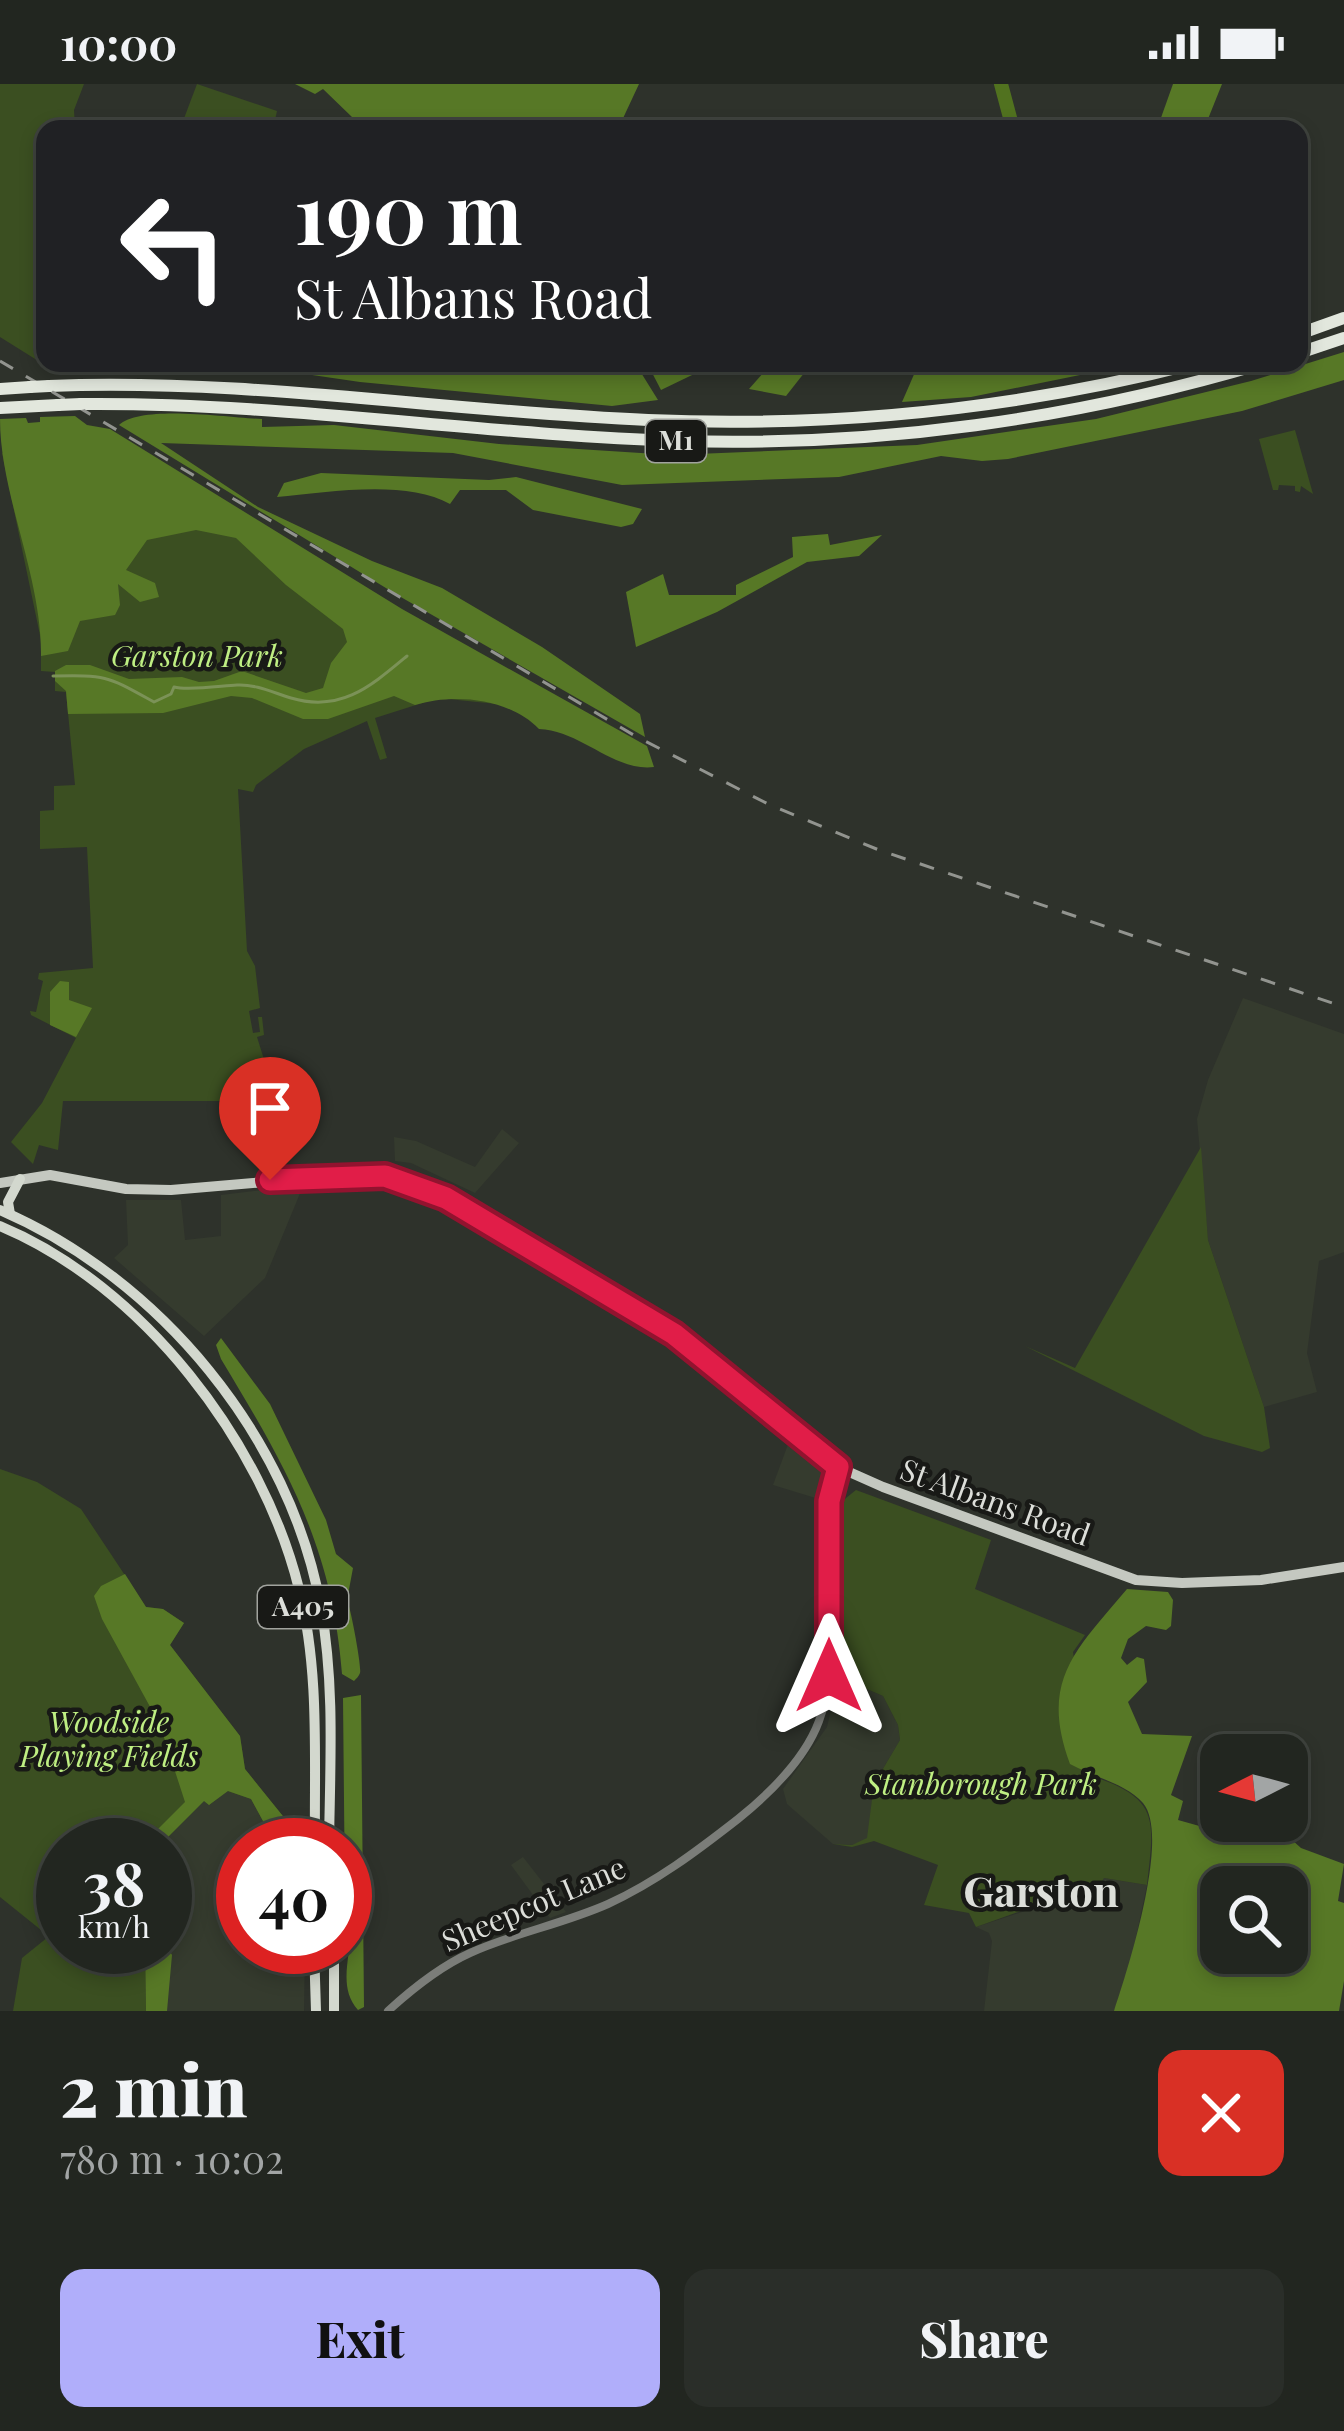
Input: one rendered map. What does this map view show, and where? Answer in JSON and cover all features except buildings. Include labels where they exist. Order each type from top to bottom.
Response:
[{"type":"highway","points":[[1308,331],[1344,318]]},
{"type":"highway","points":[[1308,349],[1344,338]]},
{"type":"highway","name":"M1","points":[[0,389],[249,388],[579,417],[760,422],[979,406],[1158,372]]},
{"type":"highway","name":"M1","points":[[0,408],[251,406],[638,440],[823,439],[1069,411],[1227,372]]},
{"type":"highway","points":[[5,1212],[20,1179]]},
{"type":"highway","name":"A405","points":[[5,1212],[76,1252],[162,1321],[234,1405],[278,1480],[308,1558],[325,1632],[329,1818]]},
{"type":"highway","name":"A405","points":[[0,1226],[62,1258],[136,1319],[204,1393],[249,1461],[287,1546],[305,1616],[313,1700],[315,1818]]},
{"type":"highway","points":[[315,1974],[316,2011]]},
{"type":"highway","points":[[335,1974],[336,2008]]},
{"type":"main road","name":"St Albans Road","points":[[0,1184],[50,1175],[126,1189],[171,1190],[334,1176],[402,1179],[446,1198],[674,1334],[838,1467],[883,1487],[1136,1580],[1261,1580],[1344,1567]]},
{"type":"street","name":"Sheepcot Lane","points":[[388,2011],[462,1957],[632,1893],[702,1848],[768,1793],[815,1731],[824,1707],[829,1676],[829,1501],[838,1467]]},
{"type":"shaded area","points":[[1243,998],[1344,1034],[1344,1252],[1319,1261],[1307,1353],[1317,1392],[1264,1407],[1208,1240],[1197,1119]]},
{"type":"shaded area","points":[[502,1129],[519,1143],[475,1193],[411,1163],[395,1161],[394,1137],[416,1141],[475,1167]]},
{"type":"shaded area","points":[[301,1191],[265,1278],[204,1336],[114,1258],[128,1245],[126,1200],[181,1200],[185,1240],[221,1236],[221,1195]]},
{"type":"shaded area","points":[[790,1439],[821,1466],[822,1500],[773,1485]]},
{"type":"shaded area","points":[[839,1677],[883,1696],[900,1740],[874,1784],[868,1839],[852,1845],[833,1844],[787,1804],[783,1789],[827,1727]]},
{"type":"shaded area","points":[[227,1791],[251,1799],[261,1818],[216,1818],[216,1974],[305,1974],[304,2011],[147,2011],[157,1974],[192,1974],[192,1818],[186,1818],[204,1800],[209,1804]]},
{"type":"shaded area","points":[[523,1857],[566,1912],[550,1918],[511,1865]]},
{"type":"shaded area","points":[[1104,1878],[1147,1885],[1131,1961],[1114,2011],[984,2011],[992,1941],[989,1933],[976,1927],[1092,1889]]},
{"type":"green space","points":[[0,84],[84,84],[75,120],[36,120],[36,360],[0,337]]},
{"type":"green space","points":[[197,84],[277,111],[275,120],[183,120]]},
{"type":"green space","points":[[295,84],[639,84],[622,120],[357,120],[323,89],[315,94]]},
{"type":"green space","points":[[1173,84],[1222,84],[1208,120],[1160,120]]},
{"type":"green space","points":[[1344,352],[1344,380],[1242,411],[1008,459],[941,456],[839,477],[622,485],[453,453],[161,443],[258,507],[442,588],[542,647],[640,714],[645,737],[399,596],[119,425],[146,415],[208,415],[262,419],[262,427],[334,425],[499,444],[672,455],[917,445],[1096,419],[1280,372],[1308,372],[1308,363]]},
{"type":"green space","points":[[292,372],[641,372],[658,400],[612,406]]},
{"type":"green space","points":[[652,372],[698,372],[661,390]]},
{"type":"green space","points":[[764,372],[805,372],[786,396],[749,389]]},
{"type":"green space","points":[[915,372],[1085,372],[971,397],[902,402]]},
{"type":"green space","points":[[75,416],[87,425],[110,429],[402,609],[647,746],[654,767],[625,763],[569,736],[539,729],[512,710],[463,699],[415,705],[394,696],[328,719],[303,719],[252,698],[231,696],[163,713],[68,714],[66,691],[55,681],[55,671],[66,665],[90,665],[129,679],[182,677],[199,682],[242,671],[306,693],[323,688],[331,663],[347,642],[343,629],[236,538],[196,530],[147,540],[126,570],[155,583],[159,597],[140,602],[118,584],[120,605],[115,615],[80,621],[68,651],[41,656],[35,596],[7,477],[0,419],[26,418],[28,423],[40,422],[40,417]]},
{"type":"green space","points":[[1295,430],[1313,494],[1301,486],[1300,492],[1295,486],[1279,485],[1273,490],[1259,439]]},
{"type":"green space","name":"Garston Park","points":[[84,435],[497,704],[438,698],[375,718],[387,758],[380,760],[367,721],[304,749],[253,792],[238,789],[247,951],[255,966],[260,1008],[249,1011],[253,1033],[260,1032],[258,1017],[262,1017],[264,1035],[257,1037],[277,1101],[63,1101],[58,1150],[39,1145],[33,1164],[11,1142],[42,1103],[76,1038],[31,1015],[30,1011],[36,1012],[43,981],[39,973],[93,968],[87,847],[40,849],[40,811],[54,810],[54,786],[75,785],[66,692],[55,691],[55,672],[41,671],[41,640],[2,453]]},
{"type":"green space","points":[[321,473],[516,477],[642,509],[633,524],[621,527],[533,510],[506,490],[460,490],[450,504],[390,489],[277,497],[284,483]]},
{"type":"green space","points":[[828,534],[830,545],[882,535],[859,556],[807,562],[717,612],[636,647],[626,592],[663,574],[669,595],[736,595],[736,585],[793,557],[792,537]]},
{"type":"green space","points":[[60,981],[69,982],[69,1000],[92,1008],[76,1037],[50,1025],[50,992]]},
{"type":"green space","points":[[1201,1147],[1208,1240],[1264,1407],[1270,1448],[1262,1452],[1204,1436],[1025,1346],[1075,1368]]},
{"type":"green space","points":[[221,1338],[270,1404],[326,1520],[336,1554],[353,1568],[347,1600],[360,1668],[354,1681],[342,1674],[328,1586],[302,1509],[221,1359],[216,1345]]},
{"type":"green space","name":"Woodside Playing Fields","points":[[0,1469],[37,1482],[81,1509],[146,1607],[163,1609],[184,1623],[170,1645],[240,1736],[245,1769],[284,1818],[261,1818],[251,1799],[227,1791],[209,1805],[204,1801],[187,1818],[36,1818],[36,1926],[0,1897]]},
{"type":"green space","name":"Stanborough Park","points":[[856,1490],[991,1540],[975,1589],[1085,1635],[1073,1652],[1091,1776],[1130,1793],[1148,1815],[1147,1885],[1104,1878],[1098,1888],[1082,1889],[976,1927],[969,1913],[924,1905],[938,1865],[874,1841],[852,1847],[833,1844],[852,1845],[867,1838],[874,1784],[900,1740],[883,1696],[839,1677],[836,1506]]},
{"type":"green space","points":[[125,1574],[146,1607],[163,1609],[184,1623],[170,1645],[240,1736],[245,1769],[284,1818],[261,1818],[251,1799],[228,1791],[209,1805],[204,1801],[187,1818],[169,1818],[185,1802],[160,1725],[102,1619],[94,1596],[101,1586]]},
{"type":"green space","points":[[1127,1589],[1168,1592],[1173,1600],[1171,1626],[1166,1630],[1146,1626],[1128,1639],[1121,1658],[1127,1665],[1137,1657],[1144,1659],[1147,1682],[1128,1702],[1142,1734],[1192,1736],[1171,1795],[1183,1801],[1178,1820],[1200,1826],[1200,1842],[1294,1842],[1344,1864],[1338,1901],[1344,1903],[1344,1981],[1339,2011],[1114,2011],[1144,1905],[1150,1873],[1150,1820],[1136,1796],[1070,1764],[1059,1710],[1061,1688],[1078,1649]]},
{"type":"green space","points":[[361,1695],[362,1818],[344,1818],[343,1698]]},
{"type":"green space","points":[[36,1947],[36,1974],[145,1974],[146,2011],[13,2011],[22,1958]]},
{"type":"green space","points":[[145,1974],[170,1974],[167,2011],[146,2011]]},
{"type":"green space","points":[[347,1974],[364,1974],[364,2007],[358,2010]]},
{"type":"waterway","points":[[1001,84],[1011,120]]},
{"type":"waterway","points":[[53,676],[106,679],[154,702],[171,694],[174,687],[237,685],[325,702],[354,694],[407,656]]},
{"type":"railway","points":[[0,361],[637,737],[770,805],[879,850],[1344,1007]]},
{"type":"district","name":"Garston","points":[[1041,1892]]},
{"type":"route","points":[[270,1180],[385,1176],[446,1198],[674,1334],[838,1467],[829,1501],[829,1676]]}]
